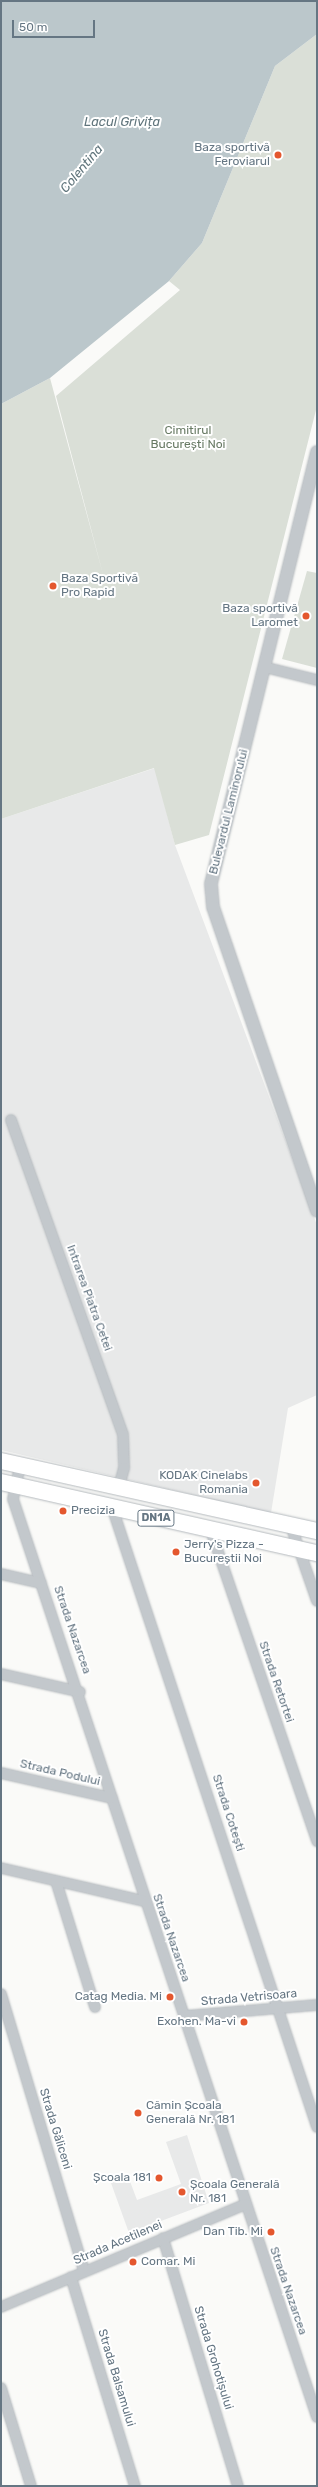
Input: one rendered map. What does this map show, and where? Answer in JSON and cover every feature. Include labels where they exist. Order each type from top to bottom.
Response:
[{"type":"main road","name":"DN1A","points":[[1,1461],[317,1531]]},
{"type":"main road","name":"DN1A","points":[[8,1484],[211,1531],[317,1553]]},
{"type":"street","name":"Bulevardul Laminorului","points":[[317,452],[210,884],[213,907],[317,1211]]},
{"type":"street","points":[[264,666],[317,680]]},
{"type":"street","name":"Intrarea Piatra Cetei","points":[[11,1120],[124,1435],[124,1468],[119,1487]]},
{"type":"street","name":"Strada Nazarcea","points":[[20,1466],[8,1484],[80,1692],[144,1901],[184,2016],[317,2417]]},
{"type":"street","name":"Strada Cotești","points":[[112,1507],[279,2008],[317,2127]]},
{"type":"street","points":[[291,1526],[317,1601]]},
{"type":"street","name":"Strada Retortei","points":[[211,1531],[317,1841]]},
{"type":"street","points":[[1,1574],[42,1583]]},
{"type":"street","points":[[1,1674],[80,1692]]},
{"type":"street","name":"Strada Podului","points":[[1,1773],[112,1798]]},
{"type":"street","points":[[1,1868],[144,1901]]},
{"type":"street","points":[[56,1881],[95,2007]]},
{"type":"street","name":"Strada Găliceni","points":[[1,1994],[84,2271]]},
{"type":"street","name":"Strada Vetrisoara","points":[[184,2016],[317,2005]]},
{"type":"street","name":"Strada Acetilenei","points":[[1,2307],[246,2204]]},
{"type":"street","name":"Strada Grohotișului","points":[[163,2238],[238,2486]]},
{"type":"street","name":"Strada Balsamului","points":[[71,2277],[135,2486]]},
{"type":"street","points":[[1,2388],[31,2486]]},
{"type":"shaded area","points":[[155,768],[175,845],[317,1225],[317,1395],[288,1408],[271,1513],[1,1450],[1,819]]},
{"type":"shaded area","name":"Școala Generală Nr. 181","points":[[187,2135],[209,2203],[129,2233],[111,2183],[128,2176],[137,2200],[181,2184],[166,2142]]},
{"type":"green space","name":"Cimitirul București Noi","points":[[317,34],[317,406],[209,835],[175,845],[154,768],[1,819],[1,404],[50,378],[104,578],[56,396],[180,290],[169,281],[202,243],[275,66]]},
{"type":"green space","name":"Baza sportivă Laromet","points":[[307,571],[317,573],[317,668],[282,659]]},
{"type":"water","name":"Lacul Grivița","points":[[1,1],[317,1],[317,34],[275,66],[202,243],[169,281],[50,378],[1,404]]},
{"type":"place","name":"Baza sportivă Feroviarul","points":[[278,155]]},
{"type":"place","name":"Baza Sportivă Pro Rapid","points":[[53,586]]},
{"type":"place","name":"Baza sportivă Laromet","points":[[306,616]]},
{"type":"place","name":"KODAK Cinelabs Romania","points":[[256,1483]]},
{"type":"place","name":"Precizia","points":[[63,1511]]},
{"type":"place","name":"Jerry's Pizza - Bucureștii Noi","points":[[176,1552]]},
{"type":"place","name":"Catag Media. Mi","points":[[170,1997]]},
{"type":"place","name":"Exohen. Ma-vi","points":[[244,2022]]},
{"type":"place","name":"Cămin Școala Generală Nr. 181","points":[[138,2113]]},
{"type":"place","name":"Școala 181","points":[[159,2178]]},
{"type":"place","name":"Școala Generală Nr. 181","points":[[182,2192]]},
{"type":"place","name":"Dan Tib. Mi","points":[[271,2232]]},
{"type":"place","name":"Comar. Mi","points":[[133,2262]]},
{"type":"water label","name":"Colentina","points":[[82,169]]}]
